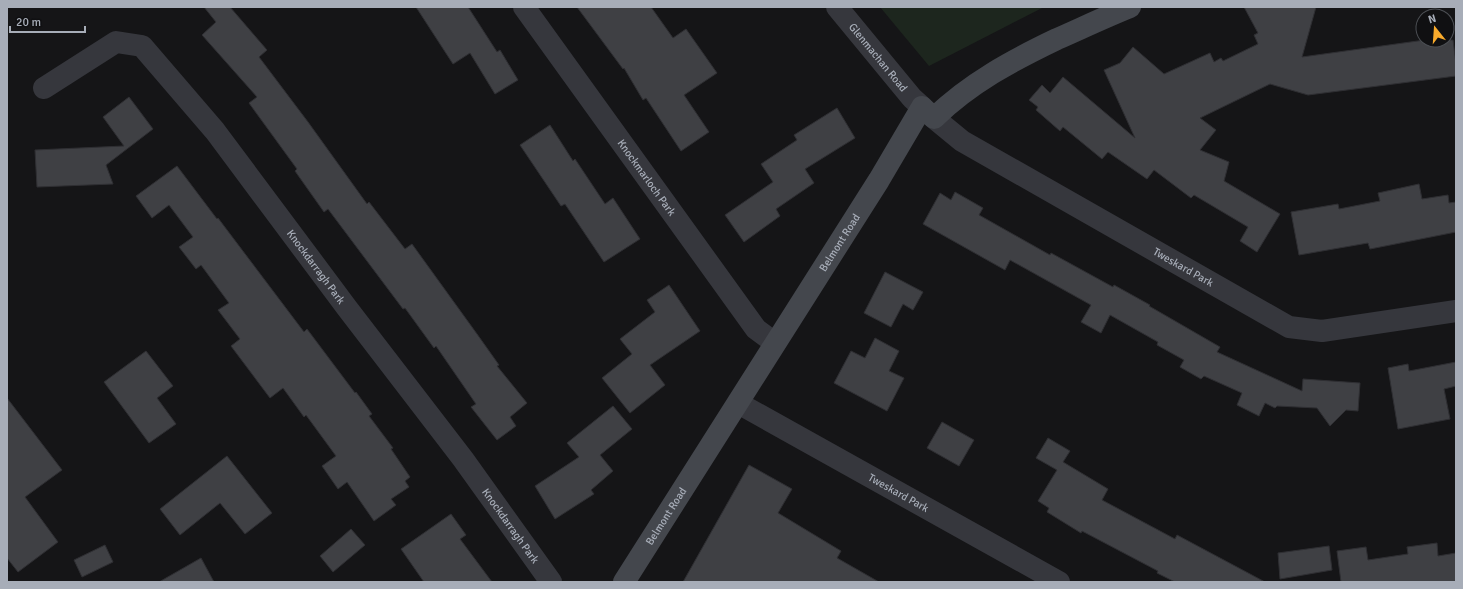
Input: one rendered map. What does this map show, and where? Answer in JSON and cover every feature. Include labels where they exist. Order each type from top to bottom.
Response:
[{"type":"main road","name":"Belmont Road","points":[[624,582],[879,180],[928,112],[948,104],[979,81],[1021,56],[1104,17],[1130,7]]},
{"type":"street","name":"Knockmarloch Park","points":[[524,7],[756,329],[775,343]]},
{"type":"street","name":"Glenmachan Road","points":[[836,7],[912,98],[928,112]]},
{"type":"street","name":"Knockdarragh Park","points":[[44,88],[116,42],[142,46],[215,131],[463,459],[551,582]]},
{"type":"street","name":"Tweskard Park","points":[[928,112],[962,141],[1289,327],[1322,331],[1456,311]]},
{"type":"street","name":"Tweskard Park","points":[[738,403],[1059,582]]},
{"type":"shaded area","points":[[880,7],[1044,7],[929,66]]},
{"type":"building","points":[[204,7],[230,7],[267,50],[259,57],[367,204],[369,202],[405,249],[412,244],[499,365],[497,366],[527,403],[510,417],[516,426],[497,440],[471,407],[476,404],[436,346],[434,348],[405,308],[403,309],[328,209],[324,212],[295,171],[297,169],[249,103],[257,97],[202,35],[216,22]]},
{"type":"building","points":[[416,7],[468,7],[497,52],[500,50],[518,80],[495,94],[470,53],[453,64]]},
{"type":"building","points":[[577,7],[651,7],[673,38],[686,29],[717,73],[684,95],[709,132],[681,151],[646,98],[643,100],[624,68],[623,69]]},
{"type":"building","points":[[1244,7],[1316,7],[1302,57],[1415,41],[1415,48],[1454,48],[1456,76],[1308,95],[1270,84],[1200,118],[1216,130],[1200,150],[1229,162],[1224,181],[1280,214],[1257,252],[1240,241],[1248,227],[1194,195],[1191,198],[1154,170],[1147,179],[1108,152],[1102,159],[1063,127],[1060,131],[1036,110],[1038,107],[1029,100],[1042,85],[1050,93],[1063,77],[1135,138],[1104,70],[1120,63],[1133,47],[1164,74],[1210,53],[1214,62],[1221,58],[1223,61],[1258,44],[1254,35],[1258,33]]},
{"type":"building","points":[[129,97],[153,129],[106,165],[113,184],[37,187],[35,150],[124,146],[103,117]]},
{"type":"building","points":[[837,108],[855,138],[805,169],[814,183],[776,209],[780,216],[744,242],[725,215],[773,182],[761,164],[797,140],[794,135]]},
{"type":"building","points":[[550,125],[573,161],[575,159],[605,204],[613,198],[640,239],[604,262],[565,204],[561,206],[520,145]]},
{"type":"building","points":[[177,166],[304,332],[307,329],[355,393],[356,392],[372,414],[369,416],[393,448],[391,449],[410,477],[405,481],[409,487],[391,499],[396,505],[374,521],[347,482],[338,489],[322,466],[336,456],[306,415],[304,417],[283,388],[270,398],[231,346],[240,339],[218,310],[229,303],[201,265],[196,269],[179,247],[193,237],[169,205],[152,218],[136,196]]},
{"type":"building","points":[[1419,184],[1422,199],[1448,195],[1449,203],[1456,202],[1456,232],[1370,249],[1368,243],[1299,255],[1291,212],[1338,204],[1339,209],[1380,201],[1378,193]]},
{"type":"building","points":[[955,192],[983,208],[979,215],[1050,255],[1051,253],[1113,287],[1114,285],[1150,305],[1149,306],[1220,347],[1217,352],[1302,391],[1303,379],[1360,383],[1358,411],[1346,410],[1330,426],[1317,408],[1277,406],[1275,408],[1265,403],[1259,416],[1237,405],[1242,393],[1204,376],[1201,379],[1180,367],[1184,360],[1157,345],[1158,342],[1110,315],[1101,333],[1081,322],[1091,305],[1010,260],[1005,270],[923,224],[940,193],[951,200]]},
{"type":"building","points":[[885,272],[923,292],[913,310],[903,304],[891,327],[864,313]]},
{"type":"building","points":[[669,285],[700,331],[650,365],[665,385],[630,413],[602,378],[632,354],[620,339],[655,312],[647,300]]},
{"type":"building","points":[[875,338],[899,351],[889,371],[904,378],[887,411],[834,383],[851,351],[865,358]]},
{"type":"building","points":[[146,351],[173,386],[157,398],[176,424],[149,443],[104,382]]},
{"type":"building","points":[[1456,362],[1456,386],[1444,389],[1450,419],[1398,429],[1388,368],[1408,364],[1409,371]]},
{"type":"building","points":[[7,398],[62,470],[25,497],[58,542],[18,572],[7,558]]},
{"type":"building","points":[[613,406],[632,429],[600,455],[613,471],[591,490],[594,494],[555,519],[535,486],[579,457],[567,443]]},
{"type":"building","points":[[942,422],[974,440],[959,466],[927,448]]},
{"type":"building","points":[[1048,438],[1070,451],[1063,462],[1108,489],[1102,500],[1175,539],[1177,535],[1265,582],[1175,582],[1157,573],[1158,571],[1082,531],[1081,533],[1047,512],[1049,508],[1038,501],[1057,470],[1036,458]]},
{"type":"building","points":[[227,456],[272,513],[245,534],[220,503],[180,535],[160,509]]},
{"type":"building","points":[[749,465],[792,489],[778,513],[841,551],[837,558],[879,582],[683,582]]},
{"type":"building","points":[[451,514],[466,535],[460,539],[492,582],[424,582],[401,549]]},
{"type":"building","points":[[351,529],[365,545],[333,572],[320,556]]},
{"type":"building","points":[[1437,543],[1438,556],[1456,553],[1456,582],[1341,582],[1337,551],[1366,547],[1368,560],[1408,554],[1407,547]]},
{"type":"building","points":[[105,545],[113,562],[82,577],[74,560]]},
{"type":"building","points":[[1329,546],[1332,570],[1280,579],[1278,553]]},
{"type":"building","points":[[201,558],[214,582],[159,582]]}]
